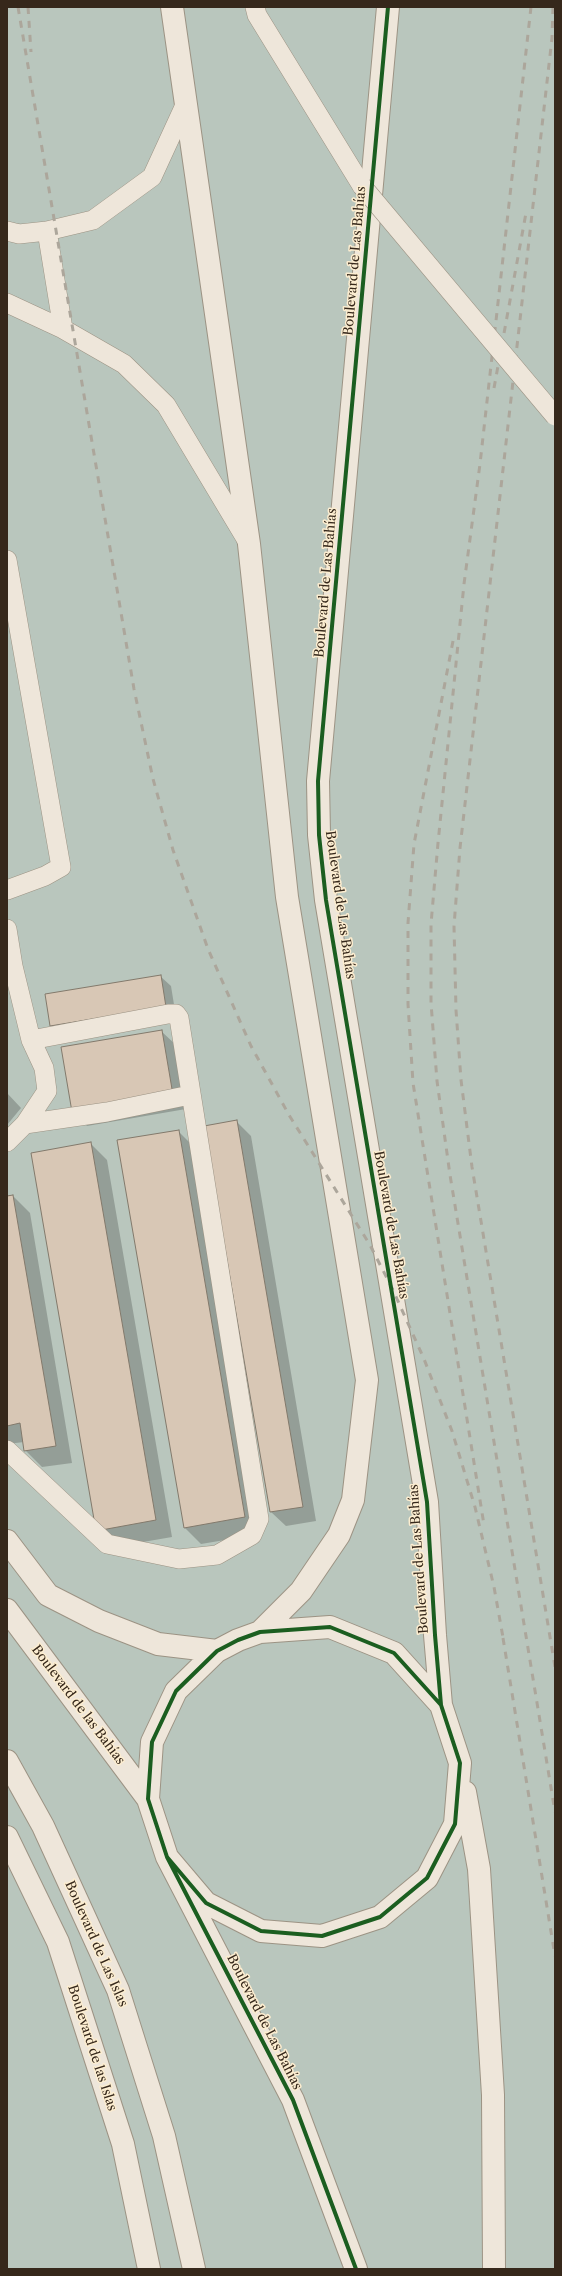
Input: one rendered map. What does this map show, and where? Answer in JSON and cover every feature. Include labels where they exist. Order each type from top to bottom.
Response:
[{"type":"street","points":[[172,7],[250,544],[287,897],[367,1380],[353,1500],[339,1535],[301,1590],[260,1632]]},
{"type":"street","name":"Boulevard de Las Bahías","points":[[388,7],[318,781],[319,835],[326,900],[428,1502],[434,1635],[441,1705]]},
{"type":"street","points":[[7,1541],[48,1595],[100,1621],[158,1644],[217,1651]]},
{"type":"street","name":"Boulevard de las Bahías","points":[[7,1610],[148,1799]]},
{"type":"street","points":[[460,1763],[455,1824],[427,1878],[380,1917],[322,1936],[261,1931],[206,1903],[167,1857],[148,1799],[152,1742],[176,1691],[217,1651],[238,1640],[260,1632],[330,1627],[394,1653],[441,1705],[460,1763],[479,1869],[492,2095],[494,2269]]},
{"type":"street","name":"Boulevard de Las Islas","points":[[7,1761],[43,1826],[118,1990],[164,2136],[194,2269]]},
{"type":"street","name":"Boulevard de las Islas","points":[[7,1837],[58,1942],[123,2144],[149,2269]]},
{"type":"street","name":"Boulevard de Las Bahías","points":[[167,1857],[293,2100],[356,2269]]},
{"type":"lane","points":[[256,7],[257,15],[362,186],[555,416]]},
{"type":"lane","points":[[7,231],[19,234],[46,231],[93,220],[152,177],[186,103]]},
{"type":"lane","points":[[46,231],[63,329]]},
{"type":"lane","points":[[7,303],[63,329],[124,364],[166,405],[250,544]]},
{"type":"lane","points":[[7,560],[61,867],[45,876],[7,890]]},
{"type":"lane","points":[[7,929],[10,960],[31,1040],[44,1068],[47,1091],[25,1124],[7,1142]]},
{"type":"lane","points":[[7,1450],[107,1544],[179,1559],[217,1555],[252,1535],[259,1518],[255,1482],[190,1095],[179,1018],[176,1014],[168,1014],[31,1040]]},
{"type":"lane","points":[[25,1124],[107,1112],[190,1095]]},
{"type":"shaded area","points":[[7,7],[555,7],[555,2269],[7,2269]]},
{"type":"building","points":[[161,975],[166,1007],[50,1026],[45,994]]},
{"type":"building","points":[[162,1030],[173,1095],[72,1112],[61,1047]]},
{"type":"building","points":[[237,1120],[303,1507],[270,1512],[204,1126]]},
{"type":"building","points":[[179,1130],[245,1517],[184,1528],[117,1140]]},
{"type":"building","points":[[91,1142],[156,1520],[96,1531],[31,1153]]},
{"type":"building","points":[[13,1195],[56,1446],[24,1451],[20,1423],[7,1426],[7,1196]]},
{"type":"railway","points":[[18,7],[134,689],[153,779],[173,850],[208,949],[251,1046],[289,1115],[370,1245],[393,1290],[424,1359],[452,1431],[475,1507],[494,1587],[504,1643]]},
{"type":"railway","points":[[28,7],[31,52]]},
{"type":"railway","points":[[531,7],[480,464],[464,584],[431,924],[431,1003],[437,1081],[450,1175],[555,1812]]},
{"type":"railway","points":[[553,7],[552,38],[460,848],[454,926],[456,1010],[461,1080],[472,1167],[555,1667]]},
{"type":"railway","points":[[494,388],[526,213]]},
{"type":"railway","points":[[453,641],[414,844],[408,923],[408,1004],[413,1083],[484,1525]]},
{"type":"railway","points":[[503,1638],[555,1956]]},
{"type":"cycle path","points":[[388,7],[318,781],[319,835],[326,900],[427,1502],[441,1705]]},
{"type":"cycle path","points":[[167,1857],[206,1903],[261,1931],[322,1936],[380,1917],[427,1878],[455,1824],[460,1763],[441,1705],[394,1653],[330,1627],[260,1632],[238,1640],[217,1651],[176,1691],[152,1742],[148,1799],[167,1857],[293,2100],[356,2269]]}]
